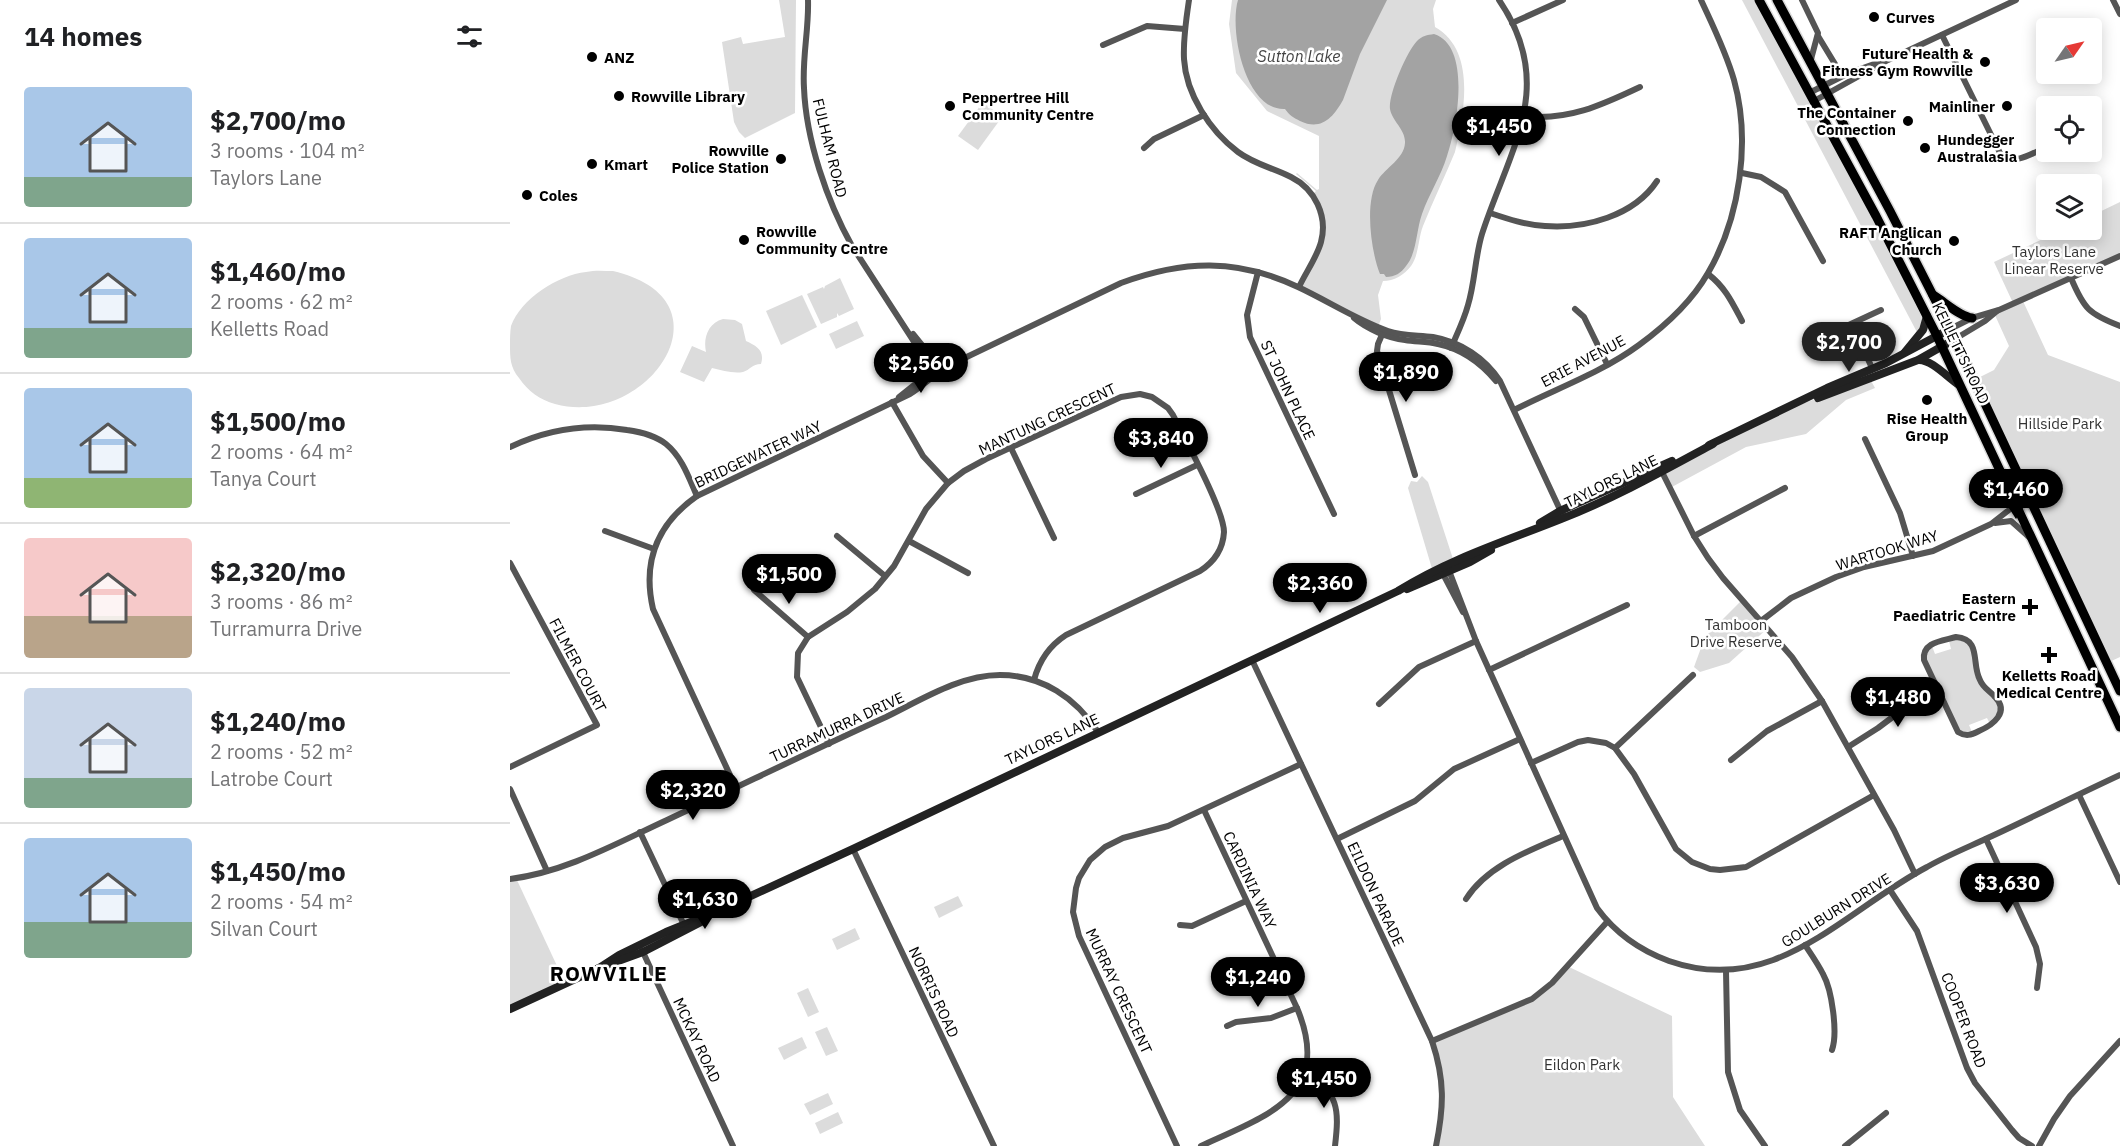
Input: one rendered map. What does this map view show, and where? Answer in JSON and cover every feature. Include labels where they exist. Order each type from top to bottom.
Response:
[{"type":"main road","name":"KELLETTS ROAD","points":[[1759,0],[1937,336],[2120,727]]},
{"type":"main road","name":"KELLETTS ROAD","points":[[1777,0],[1955,339],[2120,691]]},
{"type":"main road","points":[[1933,295],[1962,315],[1972,318]]},
{"type":"main road","points":[[1903,354],[1923,330],[1927,316]]},
{"type":"main road","name":"TAYLORS LANE","points":[[1874,373],[1903,354],[1950,329]]},
{"type":"main road","name":"TAYLORS LANE","points":[[510,1009],[1398,591],[1420,585],[1445,570],[1476,559],[1506,540],[1788,409],[1827,388],[1918,360],[1955,339]]},
{"type":"main road","points":[[1918,360],[1929,361],[1942,374],[1959,385]]},
{"type":"street","name":"FULHAM ROAD","points":[[808,0],[808,26],[804,55],[805,102],[814,148],[826,188],[840,225],[852,246],[935,374]]},
{"type":"street","points":[[1189,0],[1184,58],[1187,78],[1204,114],[1221,137],[1238,152],[1252,161],[1296,180],[1306,187],[1317,202],[1322,221],[1321,240],[1299,287]]},
{"type":"street","points":[[1452,345],[1469,304],[1476,257],[1490,213],[1517,144],[1524,116],[1527,88],[1521,45],[1499,0]]},
{"type":"street","points":[[1512,23],[1563,0]]},
{"type":"street","name":"ERIE AVENUE","points":[[1514,410],[1633,349],[1665,324],[1708,274],[1734,210],[1742,173],[1742,117],[1727,57],[1701,0]]},
{"type":"street","points":[[1802,0],[1818,36],[1810,63]]},
{"type":"street","points":[[1811,97],[1861,68],[1888,60],[2016,0]]},
{"type":"street","points":[[2113,0],[2120,14]]},
{"type":"street","points":[[1103,45],[1147,26],[1185,29]]},
{"type":"street","points":[[1942,35],[2001,155],[2008,160],[2015,160],[2036,151]]},
{"type":"street","points":[[1818,36],[1835,64]]},
{"type":"street","points":[[1524,116],[1553,117],[1574,114],[1600,106],[1640,87]]},
{"type":"street","points":[[1144,148],[1155,139],[1204,114]]},
{"type":"street","points":[[1742,173],[1761,177],[1785,192],[1823,261]]},
{"type":"street","points":[[1490,213],[1538,225],[1580,225],[1601,220],[1631,207],[1650,192],[1657,181]]},
{"type":"street","name":"TAYLORS LANE","points":[[1950,329],[2120,256]]},
{"type":"street","name":"BRIDGEWATER WAY","points":[[736,788],[652,609],[649,582],[654,549],[673,516],[682,506],[697,496],[894,401],[924,377],[935,374],[1121,284],[1151,272],[1204,265],[1231,266],[1258,272],[1299,287],[1383,332],[1431,337],[1469,351],[1494,371],[1562,515]]},
{"type":"street","name":"ST JOHN PLACE","points":[[1258,272],[1247,315],[1250,337],[1334,514]]},
{"type":"street","points":[[1708,274],[1721,284],[1742,321]]},
{"type":"street","points":[[2071,278],[2081,301],[2094,315],[2120,326]]},
{"type":"street","points":[[1575,309],[1584,317],[1607,364]]},
{"type":"street","points":[[1825,336],[1881,310]]},
{"type":"street","name":"TAYLORS LANE","points":[[1955,339],[1985,321],[1998,310]]},
{"type":"street","name":"FULHAM ROAD","points":[[901,320],[942,370]]},
{"type":"street","points":[[1852,324],[1874,373]]},
{"type":"street","points":[[1383,332],[1377,351],[1415,476]]},
{"type":"street","name":"MANTUNG CRESCENT","points":[[808,637],[875,589],[909,541],[926,509],[948,483],[971,467],[1110,400],[1128,395],[1146,395],[1163,404],[1173,415],[1222,519],[1223,540],[1215,558],[1200,571],[1066,635],[1048,650],[1037,669],[1034,680]]},
{"type":"street","points":[[894,401],[923,456],[948,483]]},
{"type":"street","points":[[510,447],[529,438],[565,429],[599,427],[637,432],[654,437],[666,444],[674,453],[697,496]]},
{"type":"street","points":[[1865,439],[1900,513],[1913,556]]},
{"type":"street","points":[[1011,448],[1054,538]]},
{"type":"street","points":[[1136,494],[1197,465]]},
{"type":"street","points":[[1660,469],[1694,536],[1723,579],[1792,657],[1822,701],[1915,874]]},
{"type":"street","points":[[1694,536],[1785,488]]},
{"type":"street","name":"WARTOOK WAY","points":[[1761,621],[1791,598],[1836,577],[1864,567],[1933,551],[1991,524],[2009,510],[2013,498]]},
{"type":"street","points":[[1991,524],[2011,521],[2033,541]]},
{"type":"street","points":[[605,531],[654,549]]},
{"type":"street","points":[[837,536],[885,576]]},
{"type":"street","points":[[909,541],[968,573]]},
{"type":"street","name":"FILMER COURT","points":[[510,563],[597,725],[510,767]]},
{"type":"street","name":"GOULBURN DRIVE","points":[[1445,570],[1462,602],[1476,641],[1589,894],[1607,922],[1635,945],[1684,966],[1726,971],[1765,964],[1784,957],[1915,874],[2120,775]]},
{"type":"street","points":[[754,590],[808,637],[798,653],[797,677],[829,744]]},
{"type":"street","points":[[1489,670],[1627,606]]},
{"type":"street","points":[[1956,637],[1968,640],[1974,647],[1977,675],[1982,684],[1997,699],[2000,714],[1990,726],[1971,735],[1962,734],[1956,728],[1939,693],[1924,660],[1925,649],[1932,643],[1956,637]]},
{"type":"street","points":[[1379,704],[1419,667],[1476,641]]},
{"type":"street","name":"EILDON PARADE","points":[[1252,660],[1432,1041],[1439,1065],[1443,1093],[1442,1119],[1436,1146]]},
{"type":"street","name":"TURRAMURRA DRIVE","points":[[510,879],[574,863],[972,678],[1000,675],[1034,680],[1068,698],[1084,713],[1098,732]]},
{"type":"street","points":[[1615,748],[1693,675]]},
{"type":"street","points":[[1848,747],[1902,710],[1939,693]]},
{"type":"street","points":[[1731,760],[1767,731],[1822,701]]},
{"type":"street","points":[[1337,839],[1415,801],[1454,769],[1520,739]]},
{"type":"street","points":[[1531,763],[1578,742],[1588,740],[1606,743],[1615,748],[1634,774],[1676,849],[1692,862],[1720,870],[1746,867],[1874,795]]},
{"type":"street","name":"MURRAY CRESCENT","points":[[1177,1146],[1079,936],[1073,912],[1079,878],[1090,860],[1105,847],[1123,838],[1159,830],[1301,764]]},
{"type":"street","points":[[510,789],[546,871]]},
{"type":"street","points":[[2079,795],[2120,882]]},
{"type":"street","name":"CARDINIA WAY","points":[[1201,1146],[1275,1110],[1294,1091],[1303,1076],[1308,1055],[1307,1036],[1297,1008],[1204,810]]},
{"type":"street","points":[[640,832],[685,927]]},
{"type":"street","points":[[1466,899],[1473,887],[1495,870],[1519,855],[1563,836]]},
{"type":"street","points":[[1986,839],[2036,947],[2040,964],[2037,988]]},
{"type":"street","name":"NORRIS ROAD","points":[[853,849],[994,1146]]},
{"type":"street","name":"COOPER ROAD","points":[[1890,890],[1909,917],[1923,946],[1971,1076],[2012,1130],[2019,1138],[2032,1146]]},
{"type":"street","points":[[1180,925],[1191,926],[1246,901]]},
{"type":"street","points":[[1432,1041],[1510,1010],[1537,996],[1552,983],[1607,922]]},
{"type":"street","points":[[1805,945],[1826,979],[1834,1028],[1835,1041],[1832,1050]]},
{"type":"street","name":"MCKAY ROAD","points":[[641,948],[733,1146]]},
{"type":"street","points":[[1726,971],[1728,1072],[1740,1110],[1765,1146]]},
{"type":"street","points":[[1227,1026],[1236,1022],[1271,1018],[1297,1008]]},
{"type":"street","points":[[2039,1146],[2070,1096],[2120,1041]]},
{"type":"street","points":[[1303,1076],[1323,1086],[1334,1102],[1338,1121],[1335,1146]]},
{"type":"street","points":[[1845,1146],[1886,1113]]},
{"type":"green space","points":[[779,0],[796,0],[795,113],[745,138],[734,122],[722,42],[741,37],[743,44],[785,37]]},
{"type":"green space","points":[[1232,0],[1436,0],[1433,9],[1435,27],[1448,38],[1457,51],[1462,67],[1464,102],[1462,119],[1455,152],[1423,226],[1414,262],[1402,275],[1383,281],[1378,295],[1381,319],[1378,327],[1299,287],[1316,253],[1322,228],[1312,195],[1316,191],[1296,174],[1317,190],[1319,189],[1319,136],[1267,111],[1236,73],[1229,24]]},
{"type":"green space","points":[[1742,0],[1759,0],[1927,316],[1919,336]]},
{"type":"green space","points":[[983,102],[1002,117],[978,150],[958,136]]},
{"type":"green space","name":"Hillside Park","points":[[2120,202],[2120,256],[2022,299],[2048,355],[2120,382],[2120,657],[2107,663],[1974,380],[1994,370],[2009,346],[1994,313],[2013,303],[1994,262],[2041,240],[2102,240],[2102,211]]},
{"type":"green space","points":[[589,271],[613,271],[650,286],[669,308],[674,332],[665,358],[647,381],[621,398],[589,407],[555,404],[539,397],[523,383],[512,366],[510,333],[516,316],[532,298],[553,283]]},
{"type":"green space","points":[[840,278],[854,309],[839,316],[837,313],[837,317],[821,324],[807,294],[823,287],[824,289],[825,286]]},
{"type":"green space","points":[[802,295],[817,327],[781,345],[766,311]]},
{"type":"green space","points":[[723,319],[735,320],[742,324],[746,341],[761,352],[761,364],[739,372],[712,368],[704,382],[680,372],[692,346],[706,352],[705,342],[710,328]]},
{"type":"green space","points":[[857,321],[864,336],[836,349],[829,334]]},
{"type":"green space","points":[[1870,379],[1875,388],[1846,400],[1806,434],[1746,447],[1670,488],[1662,471],[1788,409]]},
{"type":"green space","points":[[1422,476],[1428,482],[1454,562],[1433,572],[1408,488],[1411,481],[1417,482]]},
{"type":"green space","name":"Tamboon Drive Reserve","points":[[1742,600],[1768,628],[1729,663],[1700,672],[1694,667],[1705,637]]},
{"type":"green space","points":[[1956,640],[1968,645],[1978,681],[1998,707],[1997,715],[1990,724],[1987,718],[1969,725],[1972,732],[1965,733],[1960,730],[1925,657],[1932,646],[1935,654],[1951,649],[1949,641]]},
{"type":"green space","points":[[516,878],[565,983],[510,1009],[510,879]]},
{"type":"green space","points":[[958,896],[963,906],[939,918],[934,907]]},
{"type":"green space","points":[[855,928],[860,939],[837,950],[832,939]]},
{"type":"green space","name":"Eildon Park","points":[[1567,966],[1672,1016],[1673,1097],[1705,1146],[1436,1146],[1443,1106],[1432,1041],[1532,999]]},
{"type":"green space","points":[[808,988],[819,1012],[808,1017],[797,993]]},
{"type":"green space","points":[[827,1027],[838,1051],[826,1056],[815,1032]]},
{"type":"green space","points":[[802,1037],[807,1048],[784,1060],[778,1048]]},
{"type":"green space","points":[[828,1093],[833,1104],[810,1115],[804,1104]]},
{"type":"green space","points":[[838,1112],[843,1123],[820,1134],[815,1123]]},
{"type":"water","name":"Sutton Lake","points":[[1238,0],[1387,0],[1360,54],[1343,100],[1326,121],[1307,124],[1292,116],[1285,109],[1271,106],[1260,97],[1250,83],[1238,48],[1236,13]]},
{"type":"water","points":[[1434,34],[1446,41],[1453,54],[1457,70],[1455,126],[1444,163],[1422,214],[1410,261],[1400,273],[1386,277],[1380,274],[1377,265],[1370,227],[1370,213],[1371,200],[1378,180],[1404,149],[1405,138],[1391,113],[1390,102],[1399,74],[1413,46],[1421,38]]},
{"type":"place","name":"Curves","points":[[1874,17]]},
{"type":"place","name":"ANZ","points":[[592,57]]},
{"type":"place","name":"Future Health & Fitness Gym Rowville","points":[[1985,62]]},
{"type":"place","name":"Rowville Library","points":[[619,96]]},
{"type":"place","name":"Peppertree Hill Community Centre","points":[[950,106]]},
{"type":"place","name":"Mainliner","points":[[2007,106]]},
{"type":"place","name":"The Container Connection","points":[[1908,121]]},
{"type":"place","name":"Hundegger Australasia","points":[[1925,148]]},
{"type":"place","name":"Rowville Police Station","points":[[781,159]]},
{"type":"place","name":"Kmart","points":[[592,164]]},
{"type":"place","name":"Coles","points":[[527,195]]},
{"type":"place","name":"Rowville Community Centre","points":[[744,240]]},
{"type":"place","name":"RAFT Anglican Church","points":[[1954,241]]},
{"type":"place","name":"Rise Health Group","points":[[1927,400]]},
{"type":"place","name":"Eastern Paediatric Centre","points":[[2030,607]]},
{"type":"place","name":"Kelletts Road Medical Centre","points":[[2049,655]]},
{"type":"district","name":"ROWVILLE","points":[[609,973]]},
{"type":"park label","name":"Taylors Lane Linear Reserve","points":[[2054,260]]}]
